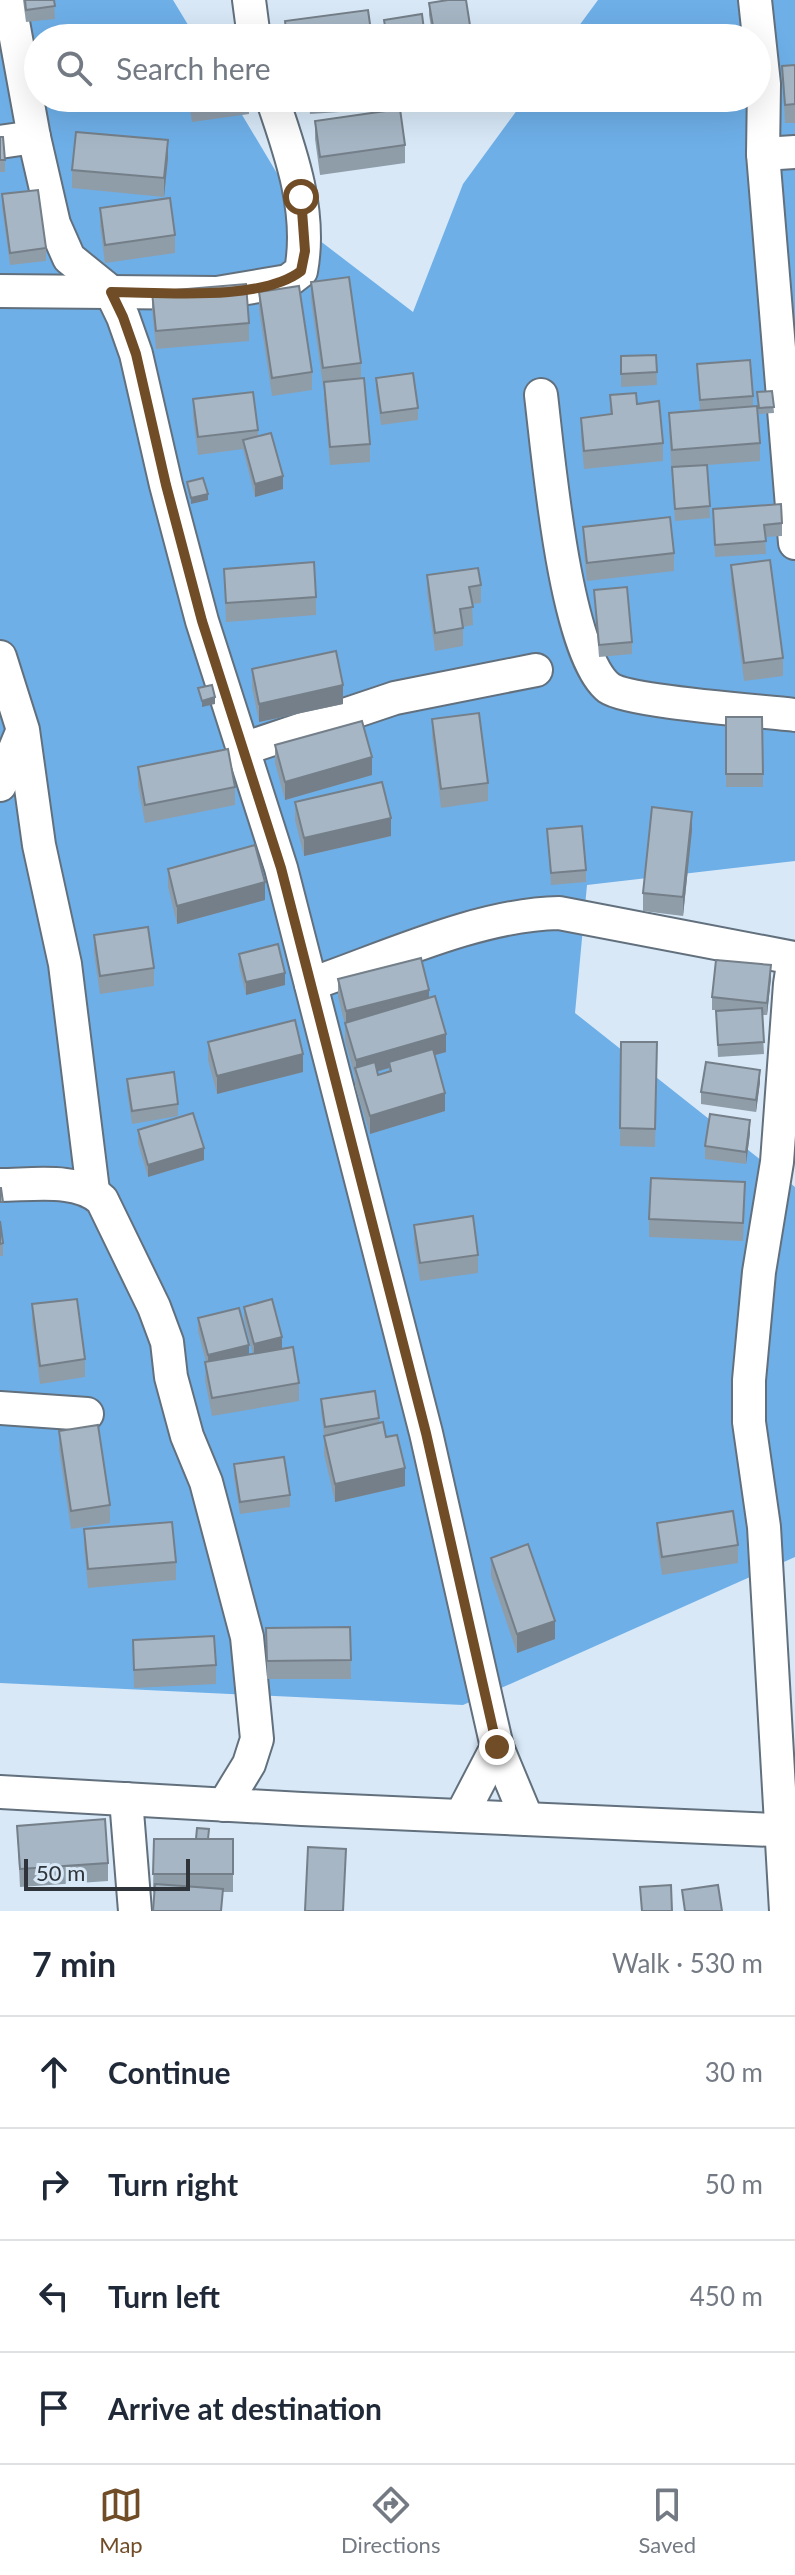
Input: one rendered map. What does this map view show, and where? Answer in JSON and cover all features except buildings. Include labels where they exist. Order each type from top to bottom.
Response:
[{"type":"street","points":[[9,0],[24,82]]},
{"type":"street","points":[[249,0],[252,24]]},
{"type":"street","points":[[755,0],[758,24]]},
{"type":"street","points":[[29,112],[54,224],[69,258],[111,292],[136,354],[202,621],[281,868],[426,1433],[497,1747],[527,1819]]},
{"type":"street","points":[[0,291],[217,293],[288,281],[301,271],[305,251],[301,197],[292,155],[277,112]]},
{"type":"street","points":[[764,112],[763,154],[795,543]]},
{"type":"street","points":[[0,142],[34,137]]},
{"type":"street","points":[[763,154],[795,152]]},
{"type":"street","points":[[541,395],[557,524],[575,622],[587,658],[598,676],[611,689],[638,697],[795,715]]},
{"type":"street","points":[[0,657],[23,730],[39,845],[65,964],[93,1191]]},
{"type":"street","points":[[243,749],[395,698],[536,670]]},
{"type":"street","points":[[0,785],[23,730]]},
{"type":"street","points":[[311,984],[475,926],[530,914],[559,913],[794,954],[777,1162],[759,1272],[749,1380],[749,1422],[764,1527],[788,1830],[786,1911]]},
{"type":"street","points":[[0,1185],[68,1186],[93,1191],[102,1200],[154,1307],[167,1342],[171,1377],[187,1436],[206,1482],[247,1637],[257,1739],[249,1764],[224,1805]]},
{"type":"street","points":[[0,1408],[87,1414]]},
{"type":"street","points":[[461,1816],[497,1747]]},
{"type":"street","points":[[0,1792],[788,1830]]},
{"type":"street","points":[[126,1799],[135,1911]]},
{"type":"shaded area","points":[[0,0],[173,0],[188,24],[24,24],[24,112],[240,112],[315,237],[413,312],[463,184],[516,112],[771,112],[771,24],[580,24],[598,0],[795,0],[795,861],[587,885],[575,1013],[795,1187],[795,1557],[463,1705],[0,1683]]},
{"type":"route","points":[[301,197],[305,251],[301,271],[288,281],[217,293],[111,292],[136,354],[202,621],[281,868],[426,1433],[497,1747]]}]
